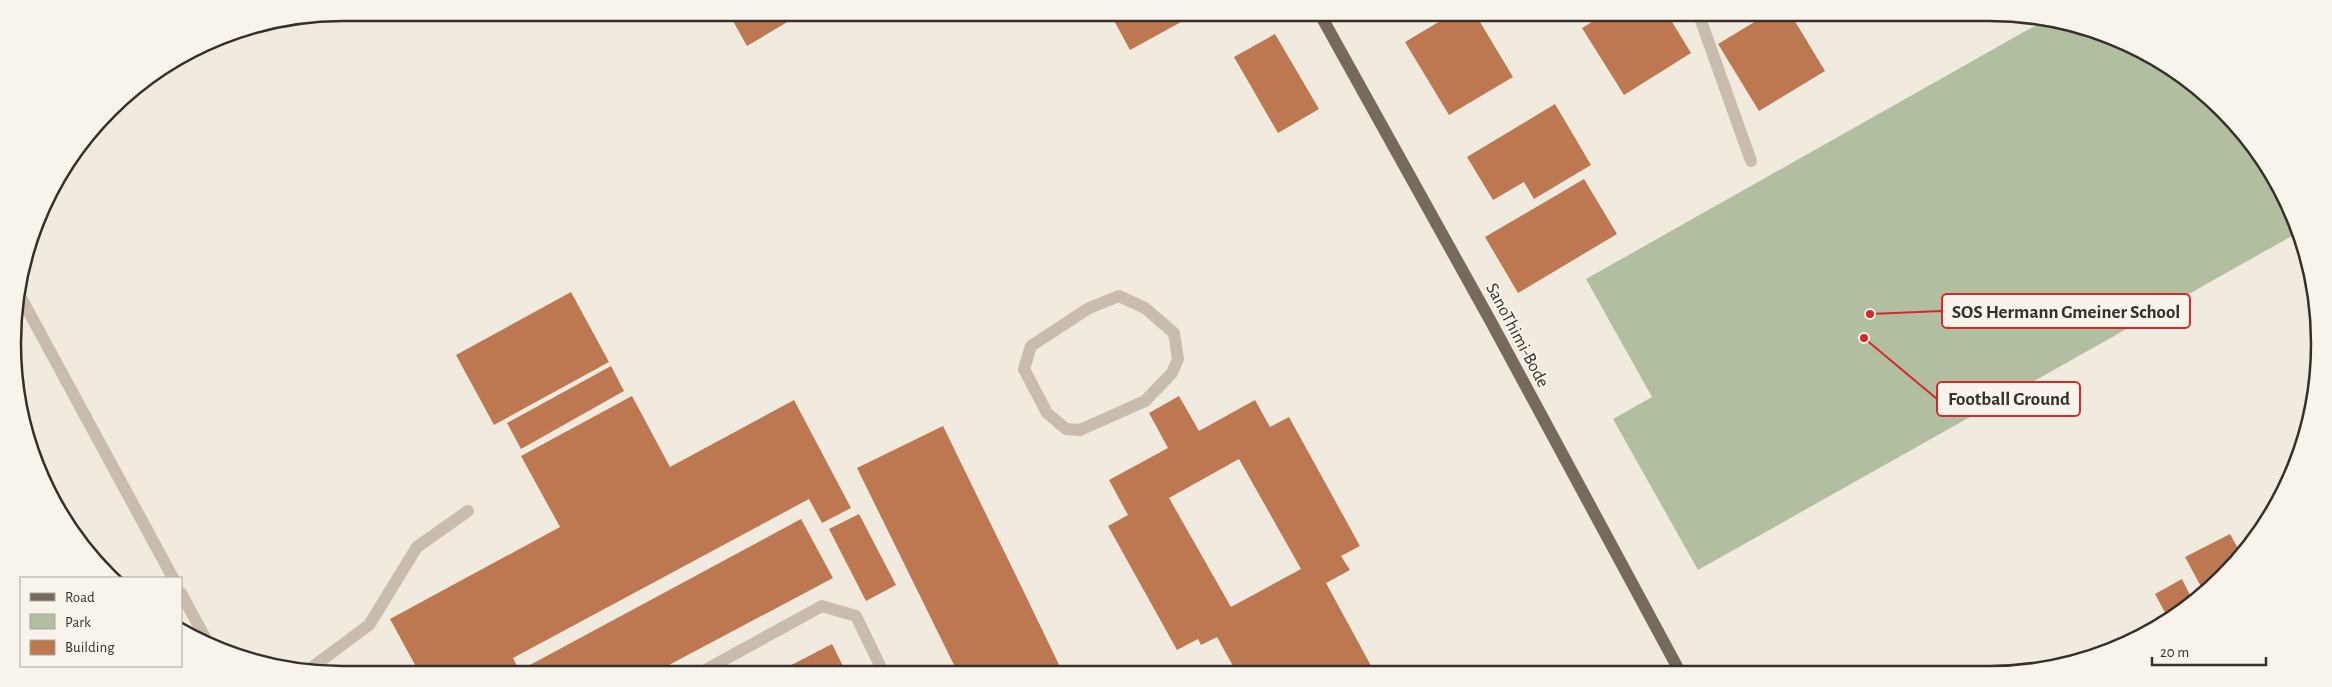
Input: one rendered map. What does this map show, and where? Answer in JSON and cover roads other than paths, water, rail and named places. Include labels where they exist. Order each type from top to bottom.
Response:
[{"type":"main road","name":"SanoThimi-Bode","points":[[1324,21],[1486,311],[1677,666]]},
{"type":"street","points":[[1701,21],[1751,161]]},
{"type":"street","points":[[1119,296],[1145,308],[1174,333],[1178,359],[1172,373],[1145,400],[1080,430],[1066,429],[1047,413],[1024,369],[1031,346],[1089,308],[1119,296]]},
{"type":"street","points":[[24,303],[172,577]]},
{"type":"street","points":[[316,664],[369,625],[417,547],[468,511]]},
{"type":"street","points":[[182,595],[203,634]]},
{"type":"street","points":[[713,666],[822,606],[856,616],[880,666]]},
{"type":"place","name":"SOS Hermann Gmeiner School","points":[[1870,314]]},
{"type":"place","name":"Football Ground","points":[[1864,338]]}]
